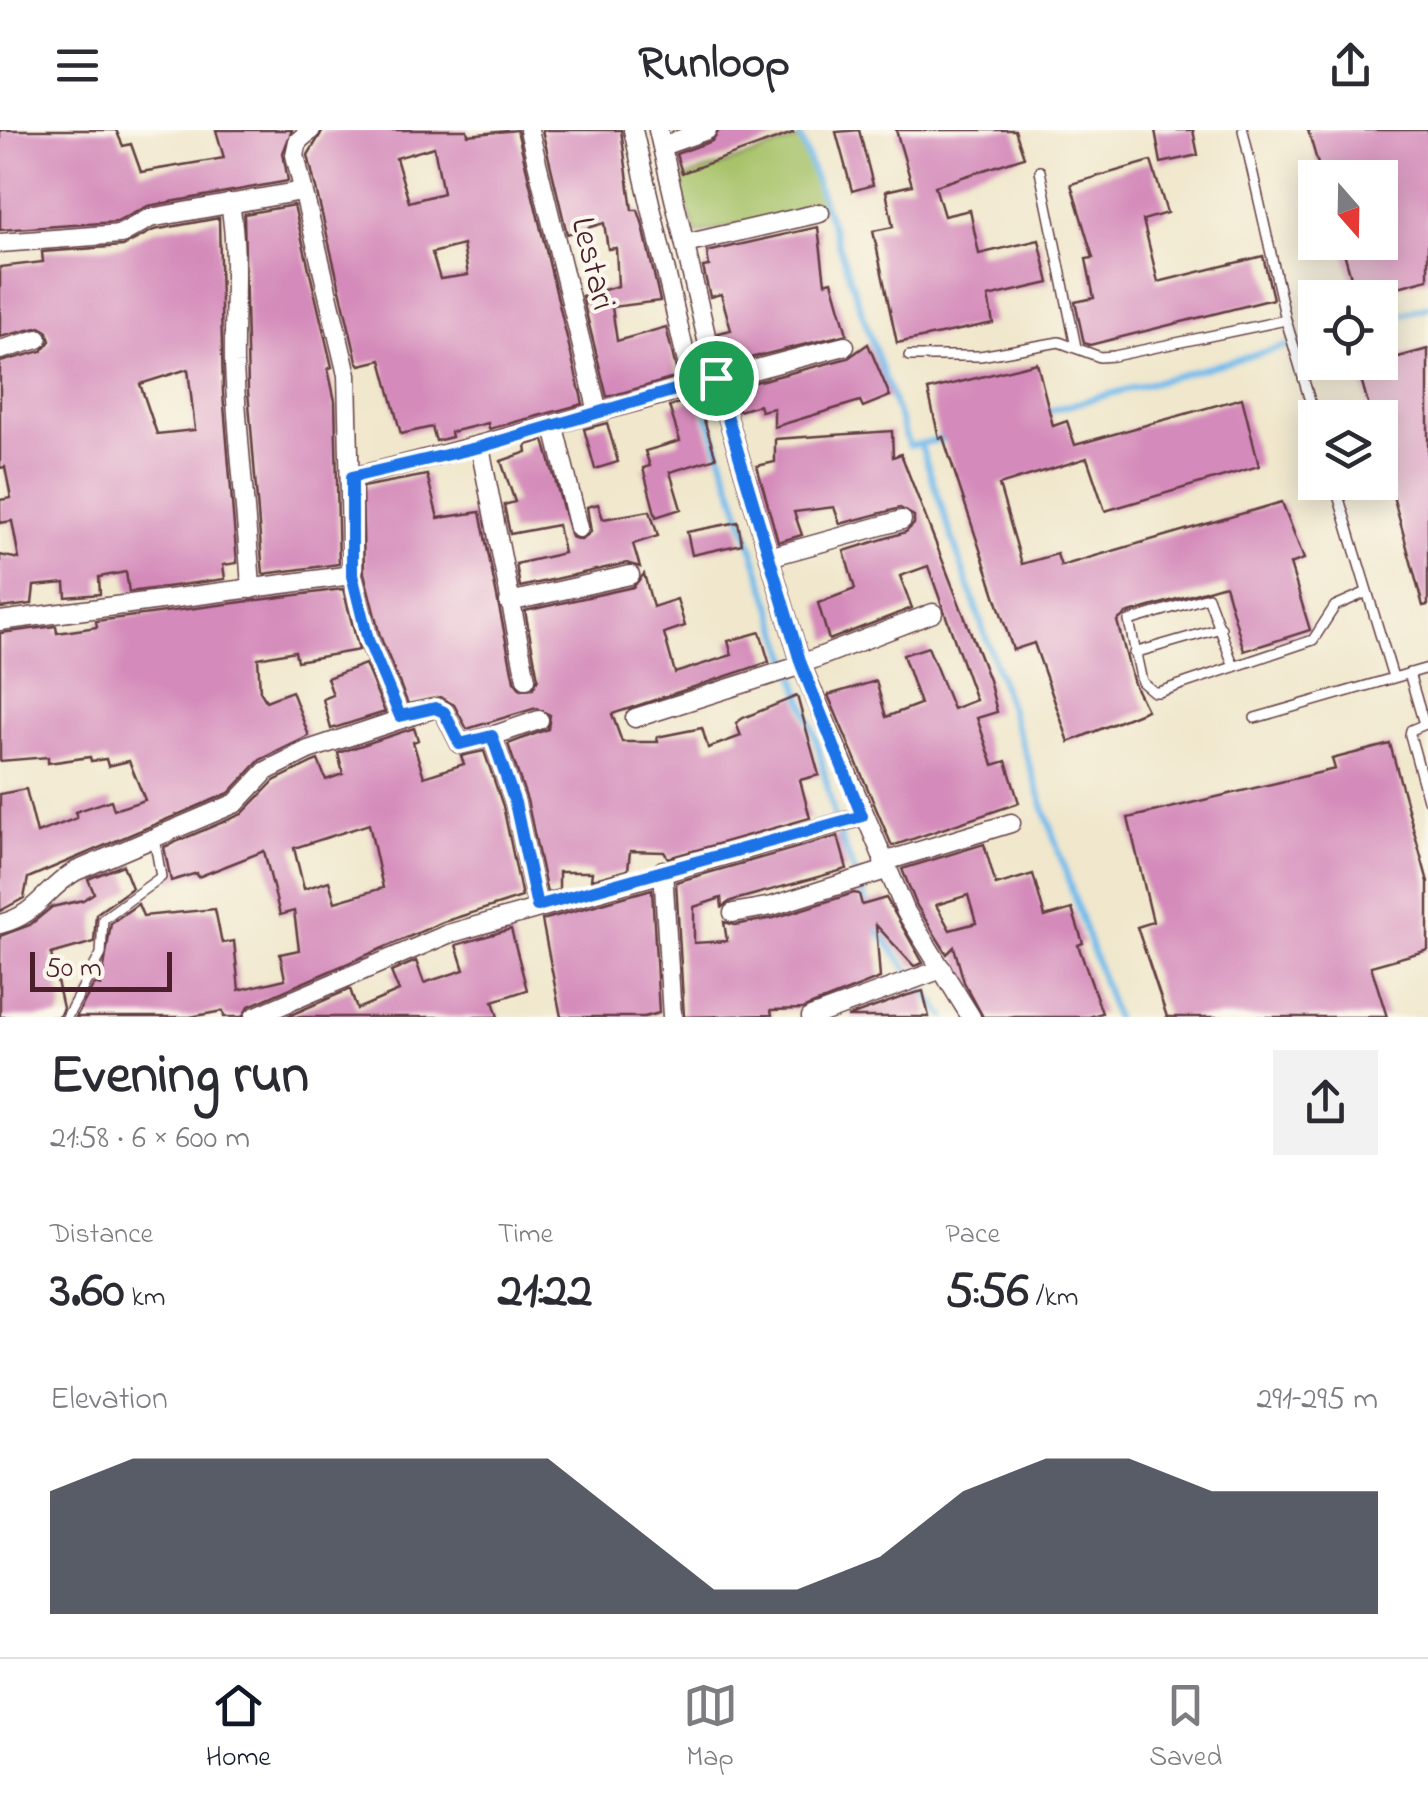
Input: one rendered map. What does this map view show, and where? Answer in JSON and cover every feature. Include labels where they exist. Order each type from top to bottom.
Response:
[{"type":"street","points":[[311,130],[295,148],[347,375],[352,575],[368,640],[400,716]]},
{"type":"street","name":"Lestari","points":[[529,130],[598,412]]},
{"type":"street","points":[[634,130],[702,382],[770,557],[796,667],[906,912],[971,1017]]},
{"type":"street","points":[[702,382],[684,244],[660,138],[707,130]]},
{"type":"street","points":[[0,242],[121,234],[146,219],[302,190]]},
{"type":"street","points":[[230,202],[237,241],[232,256],[237,287],[234,363],[251,588]]},
{"type":"street","points":[[684,244],[820,213]]},
{"type":"street","points":[[0,350],[38,339]]},
{"type":"street","points":[[352,477],[480,447],[702,382],[846,346]]},
{"type":"street","points":[[554,427],[580,528]]},
{"type":"street","points":[[480,447],[526,679]]},
{"type":"street","points":[[770,557],[902,520]]},
{"type":"street","points":[[0,621],[352,575]]},
{"type":"street","points":[[509,602],[630,576]]},
{"type":"street","points":[[636,718],[796,667],[933,613]]},
{"type":"street","points":[[0,924],[30,914],[66,876],[236,803],[276,765],[400,716],[435,708],[444,712],[460,744],[539,720]]},
{"type":"street","points":[[492,736],[520,819],[537,906]]},
{"type":"street","points":[[254,1017],[448,934],[862,816]]},
{"type":"street","points":[[733,913],[862,880],[885,866],[1011,823]]},
{"type":"street","points":[[663,870],[672,1017]]},
{"type":"street","points":[[811,1017],[917,982],[942,969]]},
{"type":"lane","points":[[1243,130],[1286,320],[1310,400]]},
{"type":"lane","points":[[1040,172],[1076,348]]},
{"type":"lane","points":[[910,356],[980,356],[1048,343],[1114,356],[1286,320]]},
{"type":"lane","points":[[1339,500],[1393,677]]},
{"type":"lane","points":[[1234,667],[1211,600],[1200,596],[1130,619],[1134,653],[1144,686],[1154,692],[1234,667],[1313,640],[1335,606],[1366,592]]},
{"type":"lane","points":[[1134,653],[1222,628]]},
{"type":"lane","points":[[1255,718],[1428,668]]},
{"type":"lane","points":[[1409,673],[1426,723],[1410,735],[1428,800]]},
{"type":"lane","points":[[67,1017],[102,954],[103,920],[161,877],[154,837]]},
{"type":"green space","points":[[802,138],[826,207],[696,234],[677,180]]},
{"type":"building","points":[[0,130],[116,130],[123,146],[131,144],[141,172],[224,158],[216,130],[292,130],[283,153],[288,181],[148,206],[117,222],[0,230]]},
{"type":"building","points":[[323,130],[467,130],[468,135],[517,130],[583,404],[489,429],[488,423],[451,432],[452,437],[436,441],[432,427],[401,434],[381,360],[360,365],[357,361],[308,155]],"holes":[[[434,147],[443,193],[409,202],[396,158]],[[463,245],[468,275],[440,279],[432,253]]]},
{"type":"building","points":[[542,130],[621,130],[632,210],[638,210],[642,222],[660,301],[612,307],[617,341],[666,327],[678,377],[607,397],[582,296],[618,286],[616,248],[608,249],[604,223],[567,234]]},
{"type":"building","points":[[719,130],[793,133],[682,173],[676,154],[712,141]]},
{"type":"building","points":[[859,130],[873,185],[852,191],[836,132]]},
{"type":"building","points":[[896,130],[1015,130],[1024,157],[935,186],[944,216],[970,210],[979,254],[1039,240],[1049,283],[988,297],[993,323],[897,343],[873,231],[893,227],[886,191],[912,185]]},
{"type":"building","points":[[1155,130],[1193,130],[1198,155],[1161,163]]},
{"type":"building","points":[[1308,130],[1428,130],[1428,279],[1398,287],[1398,280],[1352,280],[1346,260],[1398,260],[1398,160],[1317,160]]},
{"type":"building","points":[[1151,161],[1167,213],[1143,220],[1158,282],[1263,256],[1273,299],[1090,345],[1084,343],[1075,302],[1094,298],[1086,259],[1093,258],[1071,184]]},
{"type":"building","points":[[294,205],[332,367],[328,369],[335,401],[339,564],[263,574],[248,391],[244,214]]},
{"type":"building","points":[[219,218],[223,393],[237,563],[223,565],[225,579],[129,592],[126,572],[99,577],[100,594],[66,597],[65,583],[34,586],[32,604],[0,608],[0,555],[19,559],[12,521],[0,523],[0,500],[11,498],[5,467],[0,468],[0,362],[42,351],[50,341],[47,331],[40,327],[0,337],[0,267],[43,262],[42,252],[123,246],[154,230]],"holes":[[[188,369],[195,430],[157,434],[140,384]]]},
{"type":"building","points":[[818,227],[825,283],[832,281],[847,334],[726,364],[718,333],[731,330],[721,294],[710,297],[703,267],[709,266],[707,252]]},
{"type":"building","points":[[868,344],[890,396],[863,407],[860,401],[774,427],[774,408],[761,411],[759,405],[739,411],[732,388],[848,358]]},
{"type":"building","points":[[1428,349],[1428,605],[1423,606],[1394,500],[1398,500],[1398,400],[1367,400],[1361,380],[1398,380],[1398,357]]},
{"type":"building","points":[[1037,363],[1053,426],[1067,421],[1075,445],[1242,398],[1259,466],[1105,511],[1087,458],[999,485],[1022,564],[1057,554],[1061,566],[1282,502],[1304,559],[1290,564],[1310,630],[1244,651],[1225,585],[1126,614],[1117,621],[1134,684],[1147,710],[1069,742],[1034,643],[1013,650],[943,437],[939,438],[928,390]]},
{"type":"building","points":[[698,401],[716,458],[670,472],[681,509],[656,517],[643,468],[650,466],[645,451],[680,441],[669,406]]},
{"type":"building","points":[[607,423],[618,462],[595,469],[584,429]]},
{"type":"building","points":[[892,431],[893,457],[901,454],[989,680],[997,712],[977,718],[993,765],[1006,761],[1019,803],[892,846],[828,695],[876,681],[886,717],[920,704],[903,655],[928,647],[953,709],[976,700],[928,566],[900,576],[912,608],[829,640],[818,603],[855,589],[844,551],[906,532],[914,524],[914,516],[900,508],[840,524],[834,507],[794,512],[802,535],[778,542],[757,466],[775,462],[775,439]]},
{"type":"building","points":[[544,440],[571,537],[581,540],[591,532],[587,507],[598,504],[603,519],[650,511],[658,536],[633,544],[640,567],[627,563],[520,587],[516,564],[564,553],[558,525],[510,534],[504,505],[515,502],[501,461],[527,452],[526,445]]},
{"type":"building","points":[[427,475],[438,518],[480,512],[514,681],[521,690],[533,689],[538,678],[525,611],[633,587],[644,574],[653,607],[677,599],[685,626],[664,633],[675,673],[732,655],[728,641],[760,632],[769,662],[612,714],[622,742],[658,742],[657,737],[702,728],[708,748],[741,736],[736,723],[743,718],[797,696],[819,775],[800,780],[810,818],[668,858],[664,852],[630,851],[628,870],[591,880],[592,872],[559,872],[559,890],[547,893],[527,800],[508,744],[548,729],[550,715],[536,708],[467,729],[454,705],[440,697],[408,704],[380,636],[364,573],[362,487]]},
{"type":"building","points":[[738,522],[742,544],[692,555],[687,532]]},
{"type":"building","points":[[343,589],[359,650],[297,661],[295,651],[258,658],[260,691],[266,701],[292,691],[309,736],[260,760],[229,793],[28,878],[24,898],[0,911],[0,794],[26,789],[37,833],[77,818],[75,812],[111,800],[114,810],[145,800],[129,761],[108,766],[106,759],[91,761],[90,757],[48,763],[48,757],[0,761],[0,633],[56,626],[57,633],[97,627],[96,621]]},
{"type":"building","points":[[365,664],[385,712],[331,729],[323,699],[333,695],[327,678]]},
{"type":"building","points":[[414,728],[418,740],[413,742],[424,777],[464,764],[461,756],[484,751],[503,806],[522,897],[443,922],[249,1006],[242,1017],[224,1017],[223,1011],[190,1017],[76,1017],[94,984],[101,986],[111,923],[138,904],[143,916],[215,909],[222,943],[234,941],[239,990],[285,979],[280,954],[299,950],[294,911],[280,915],[264,851],[198,877],[197,873],[171,881],[164,847],[242,814],[274,781],[313,762],[318,760],[326,780],[343,774],[338,753]],"holes":[[[369,824],[383,888],[335,902],[329,881],[304,889],[294,848]]]},
{"type":"building","points":[[1390,744],[1428,882],[1428,950],[1371,966],[1387,1017],[1167,1017],[1137,927],[1153,922],[1128,818],[1335,769],[1332,759]]},
{"type":"building","points":[[838,836],[847,869],[731,901],[722,907],[721,898],[694,907],[694,943],[727,941],[724,922],[735,925],[774,918],[854,893],[859,894],[862,905],[886,898],[923,963],[914,966],[876,925],[880,978],[802,1009],[771,1010],[772,1015],[684,1017],[676,882]]},
{"type":"building","points":[[984,844],[996,885],[1033,874],[1045,917],[1072,909],[1083,943],[1078,945],[1102,1013],[1089,1017],[983,1017],[964,982],[954,947],[947,954],[917,906],[902,869]],"holes":[[[968,895],[976,923],[950,930],[936,905]]]},
{"type":"building","points":[[123,865],[132,888],[96,914],[94,942],[51,954],[63,1008],[59,1017],[0,1017],[0,936],[30,925],[52,907],[83,900],[94,893],[88,879]]},
{"type":"building","points":[[652,889],[659,1013],[644,1017],[561,1017],[542,920]]},
{"type":"building","points":[[511,929],[527,990],[493,1001],[498,1017],[286,1017],[350,989],[357,1009],[399,991],[391,972],[416,961],[424,983],[464,970],[456,945]]},
{"type":"building","points":[[923,991],[929,1017],[847,1017],[908,995]]},
{"type":"waterway","points":[[798,130],[909,446],[952,437]]},
{"type":"waterway","points":[[1398,315],[1428,307]]},
{"type":"waterway","points":[[1041,413],[1298,343]]},
{"type":"waterway","points":[[699,389],[818,746],[837,828],[869,909]]},
{"type":"waterway","points":[[921,446],[1115,1017]]},
{"type":"waterway","points":[[874,926],[945,1017]]},
{"type":"route","points":[[716,378],[801,664],[862,816],[830,828],[537,906],[515,803],[492,736],[460,744],[454,740],[441,709],[400,716],[368,640],[352,575],[352,477],[554,427],[716,378]]}]
